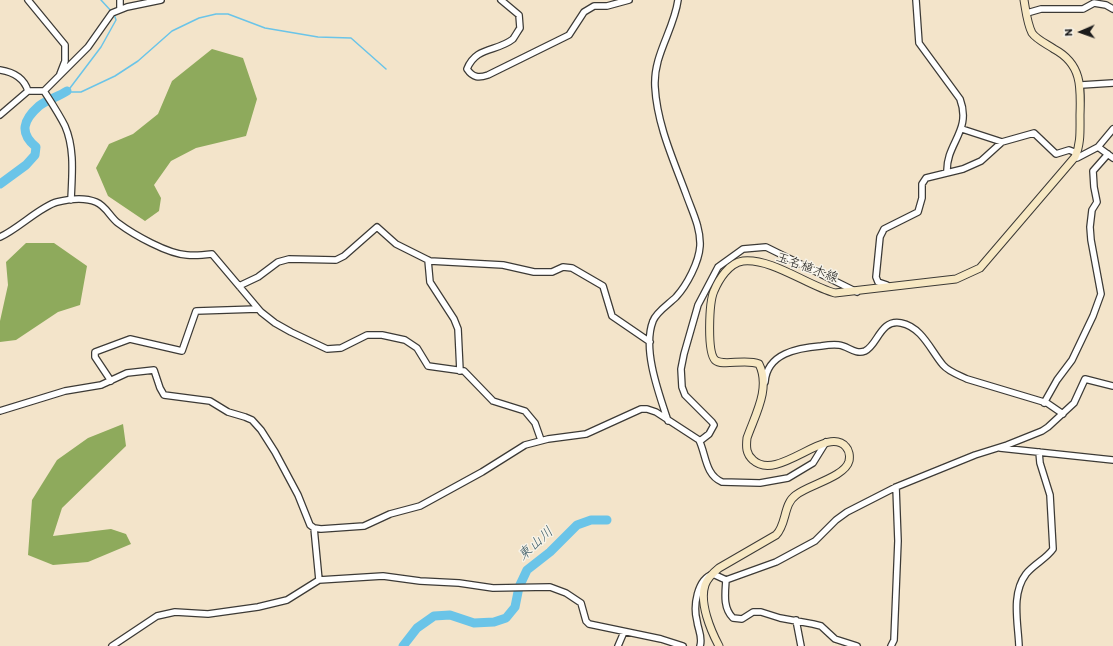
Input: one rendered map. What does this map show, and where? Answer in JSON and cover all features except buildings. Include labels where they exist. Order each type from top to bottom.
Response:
[{"type":"main road","points":[[1024,0],[1028,25],[1033,34],[1039,40],[1068,59],[1074,68],[1081,85],[1080,143],[1076,155]]},
{"type":"main road","name":"玉名植木線","points":[[826,442],[779,464],[758,464],[748,455],[746,447],[747,438],[764,387],[763,372],[759,364],[747,360],[720,363],[714,359],[712,353],[711,306],[714,292],[724,274],[732,266],[742,261],[758,263],[787,272],[824,290],[835,293],[856,292],[887,286],[921,284],[956,279],[980,268],[1076,155]]},
{"type":"main road","points":[[719,646],[712,632],[706,611],[705,586],[719,568],[776,535],[780,530],[789,502],[795,495],[838,473],[849,463],[850,455],[846,447],[842,444],[826,442]]},
{"type":"street","points":[[28,0],[65,45],[65,61],[59,76]]},
{"type":"street","points":[[120,0],[120,9]]},
{"type":"street","points":[[0,115],[28,91],[44,91],[88,47],[112,13],[120,9],[161,0]]},
{"type":"street","points":[[501,0],[519,15],[520,28],[512,39],[486,50],[471,60],[467,70],[471,75],[479,78],[569,35],[584,12],[594,6],[607,6],[629,0]]},
{"type":"street","points":[[668,421],[652,370],[650,342],[652,322],[677,295],[685,283],[697,258],[700,247],[697,225],[661,123],[655,87],[661,47],[677,10],[678,0]]},
{"type":"street","points":[[916,0],[918,38],[960,99],[963,114],[962,129],[947,163],[947,172]]},
{"type":"street","points":[[1027,13],[1041,10],[1083,9],[1098,3],[1113,8]]},
{"type":"street","points":[[0,70],[9,71],[23,80],[28,91]]},
{"type":"street","points":[[1081,85],[1113,83]]},
{"type":"street","points":[[44,91],[65,127],[70,143],[72,161],[71,200]]},
{"type":"street","points":[[962,129],[1002,142]]},
{"type":"street","points":[[887,286],[878,282],[876,277],[880,238],[884,230],[918,212],[922,198],[922,184],[926,178],[963,169],[981,161],[1002,142],[1034,133],[1056,154],[1069,150],[1076,155],[1077,158],[1098,147],[1113,129]]},
{"type":"street","points":[[1098,147],[1113,158]]},
{"type":"street","points":[[1044,403],[1057,380],[1072,360],[1093,316],[1101,294],[1091,240],[1092,210],[1097,202],[1093,171],[1108,154]]},
{"type":"street","points":[[0,238],[13,231],[48,205],[71,200],[88,199],[98,203],[118,222],[145,239],[175,253],[186,255],[212,254],[258,309],[275,324],[327,349],[342,348],[367,335],[392,337],[411,343],[428,366],[464,371],[493,401],[525,411],[535,423],[541,440]]},
{"type":"street","points":[[240,286],[258,277],[278,262],[289,259],[336,260],[344,256],[377,227],[396,244],[428,260],[503,265],[534,272],[552,272],[563,267],[572,268],[602,286],[612,316],[650,342]]},
{"type":"street","points":[[700,441],[709,434],[714,425],[685,395],[682,387],[681,369],[698,305],[718,267],[743,249],[766,247],[856,292]]},
{"type":"street","points":[[428,260],[430,282],[454,319],[458,329],[460,370]]},
{"type":"street","points":[[111,382],[95,357],[95,352],[130,339],[182,351],[196,311],[258,309]]},
{"type":"street","points":[[764,387],[765,377],[778,357],[793,350],[829,344],[840,344],[859,352],[866,351],[887,326],[900,323],[910,326],[920,334],[944,367],[956,374],[967,379],[1044,403],[1063,414]]},
{"type":"street","points":[[0,411],[60,392],[111,382],[127,373],[152,369],[156,371],[160,388],[164,395],[210,401],[228,412],[249,418],[261,430],[275,452],[298,495],[310,525],[314,528],[347,529],[364,526],[390,514],[420,506],[482,472],[525,445],[541,440],[586,434],[641,409],[651,410],[700,441],[708,468],[716,479],[722,482],[742,484],[771,482],[788,478],[813,463],[826,442]]},
{"type":"street","points":[[700,646],[702,641],[695,610],[701,584],[706,576],[713,574],[726,580],[776,562],[815,541],[836,520],[847,512],[896,487],[975,455],[1042,431],[1074,403],[1085,379],[1113,386]]},
{"type":"street","points":[[998,448],[1113,460]]},
{"type":"street","points":[[1019,646],[1017,594],[1020,584],[1027,573],[1050,554],[1053,549],[1050,495],[1040,463],[1039,452]]},
{"type":"street","points":[[891,646],[894,640],[897,578],[896,487]]},
{"type":"street","points":[[314,528],[319,580]]},
{"type":"street","points":[[112,646],[157,616],[175,612],[208,614],[258,607],[288,600],[319,580],[383,576],[493,588],[555,588],[581,603],[586,621],[589,624],[661,639],[683,646]]},
{"type":"street","points":[[726,580],[727,612],[733,618],[742,619],[752,612],[796,620],[821,626],[834,639],[857,646]]},
{"type":"street","points":[[796,620],[801,646]]},
{"type":"street","points":[[618,646],[624,632]]},
{"type":"green space","points":[[212,49],[243,58],[257,99],[246,136],[196,148],[171,161],[154,185],[161,198],[159,211],[145,221],[108,196],[96,168],[109,144],[133,134],[158,114],[172,81]]},
{"type":"green space","points":[[26,243],[54,243],[87,266],[80,305],[58,312],[16,340],[0,342],[0,321],[8,285],[6,262]]},
{"type":"green space","points":[[123,424],[126,446],[62,508],[53,536],[111,529],[126,534],[131,544],[88,562],[53,565],[28,555],[32,500],[57,460],[88,438]]},
{"type":"waterway","points":[[101,0],[112,12]]},
{"type":"waterway","points":[[114,14],[116,20],[101,47],[67,92],[81,92],[115,76],[138,61],[172,31],[199,18],[216,14],[228,14],[265,28],[318,37],[351,38],[386,69]]},
{"type":"waterway","points":[[0,184],[26,165],[35,155],[36,147],[27,137],[25,132],[25,126],[29,116],[42,104],[67,91]]},
{"type":"waterway","name":"東山川","points":[[403,646],[417,628],[434,616],[450,615],[474,623],[494,622],[506,618],[515,607],[519,587],[527,570],[550,552],[577,525],[591,520],[607,520]]}]
